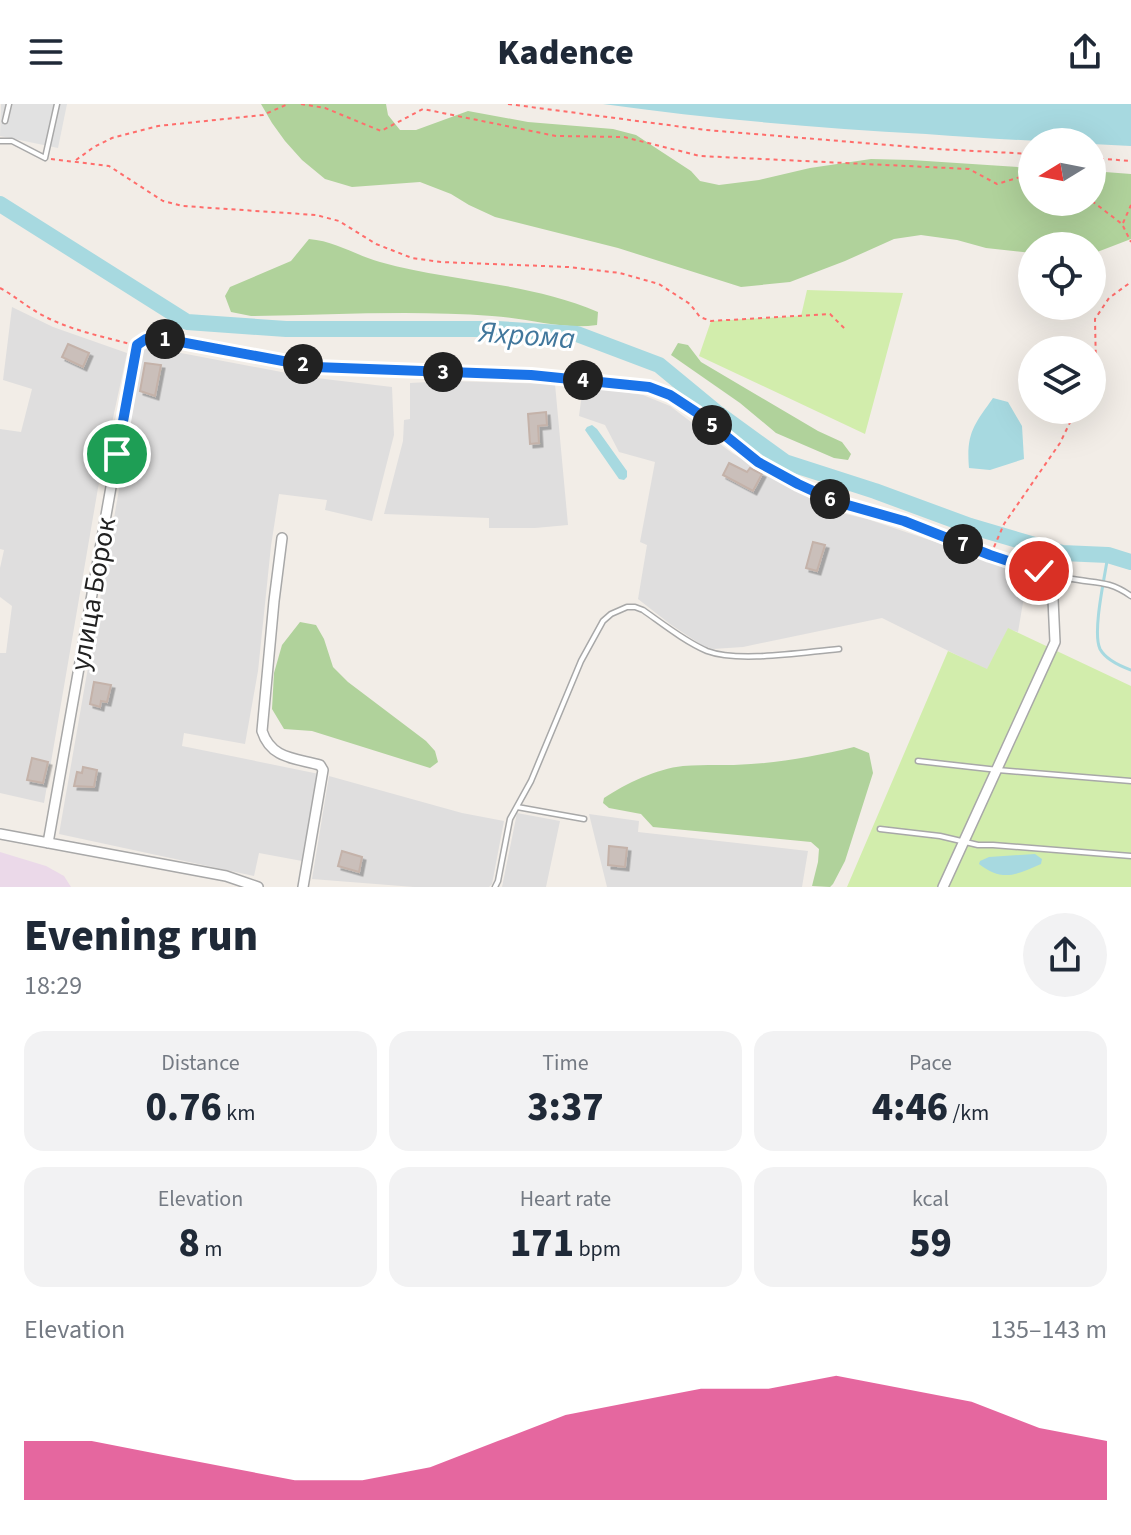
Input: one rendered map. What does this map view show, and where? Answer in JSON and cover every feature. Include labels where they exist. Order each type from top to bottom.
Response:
[{"type":"street","points":[[137,345],[146,339],[159,338],[315,367],[531,375],[649,387],[670,395],[758,462],[798,484],[837,502],[904,521],[1039,571],[1053,599],[1055,642],[943,887]]},
{"type":"street","name":"улица Борок","points":[[48,843],[137,345]]},
{"type":"street","points":[[282,538],[262,731],[266,743],[276,752],[320,765],[323,770],[303,887]]},
{"type":"street","points":[[0,834],[226,876],[258,887]]},
{"type":"lane","points":[[5,121],[9,104]]},
{"type":"lane","points":[[0,141],[12,141],[45,158],[57,104]]},
{"type":"lane","points":[[1039,571],[1117,586],[1131,596]]},
{"type":"lane","points":[[495,887],[510,819],[531,781],[581,661],[603,621],[618,609],[635,607],[643,610],[698,647],[724,656],[839,649]]},
{"type":"lane","points":[[918,761],[1131,781]]},
{"type":"lane","points":[[517,807],[584,819]]},
{"type":"lane","points":[[880,829],[940,836],[978,845],[1131,856]]},
{"type":"path","points":[[75,161],[112,138],[158,126],[263,115],[288,104]]},
{"type":"path","points":[[301,104],[325,108],[381,131],[423,109],[556,136],[624,137],[700,156],[969,169],[997,184],[1018,178]]},
{"type":"path","points":[[508,104],[706,130],[1018,153]]},
{"type":"path","points":[[45,158],[109,166],[163,201],[183,206],[316,215],[339,221],[376,244],[412,258],[620,273],[659,284],[690,304],[700,317],[711,321],[830,314],[846,330]]},
{"type":"path","points":[[1106,159],[1131,161]]},
{"type":"path","points":[[1122,224],[1131,205]]},
{"type":"path","points":[[1106,212],[1122,224],[1131,242]]},
{"type":"path","points":[[1095,336],[1095,319],[1109,298],[1131,282]]},
{"type":"path","points":[[0,288],[43,316],[137,345]]},
{"type":"path","points":[[995,545],[1004,524],[1060,443],[1069,424]]},
{"type":"shaded area","points":[[1,104],[67,104],[58,148],[0,136]]},
{"type":"shaded area","points":[[12,307],[53,327],[127,353],[98,488],[44,803],[0,793],[0,653],[6,653],[12,606],[0,597],[0,568],[4,550],[0,549],[0,429],[21,432],[32,389],[3,380]]},
{"type":"shaded area","points":[[144,346],[308,377],[392,387],[394,435],[372,521],[325,510],[327,500],[279,494],[258,671],[245,744],[184,733],[182,746],[319,774],[302,861],[259,853],[254,876],[59,834]]},
{"type":"shaded area","points":[[410,383],[555,384],[568,525],[489,528],[489,518],[384,514],[403,441],[404,420],[410,419]]},
{"type":"shaded area","points":[[583,386],[643,395],[670,406],[732,453],[833,511],[867,519],[1028,573],[1018,632],[1008,629],[987,670],[882,618],[743,647],[713,649],[703,646],[638,599],[647,545],[640,542],[655,462],[619,452],[605,425],[579,416]]},
{"type":"shaded area","points":[[329,776],[462,813],[504,821],[492,884],[489,887],[414,887],[312,879]]},
{"type":"shaded area","points":[[517,813],[560,821],[546,887],[502,887]]},
{"type":"shaded area","points":[[589,814],[639,821],[638,832],[808,851],[802,887],[607,887]]},
{"type":"shaded area","points":[[0,852],[46,866],[64,876],[71,887],[0,887]]},
{"type":"green space","points":[[261,104],[386,104],[388,115],[400,130],[416,130],[468,111],[528,122],[613,129],[636,135],[691,171],[700,181],[719,185],[871,159],[1018,167],[1018,216],[1106,216],[1106,172],[1131,174],[1131,239],[1106,249],[1106,232],[1018,232],[1018,251],[921,235],[894,239],[790,282],[741,287],[618,248],[495,217],[420,182],[352,187],[325,179],[302,160]]},
{"type":"green space","points":[[309,239],[328,242],[407,269],[545,294],[598,312],[597,325],[571,326],[462,314],[251,316],[231,312],[225,296],[230,287],[291,261]]},
{"type":"green space","points":[[807,290],[903,293],[865,434],[699,356],[711,321],[801,316]]},
{"type":"green space","points":[[678,343],[688,345],[701,362],[842,442],[851,454],[848,460],[834,458],[776,433],[740,403],[671,355]]},
{"type":"green space","points":[[300,622],[316,625],[333,667],[426,741],[435,751],[438,762],[430,768],[312,731],[284,729],[272,709],[274,673],[282,645]]},
{"type":"green space","points":[[1008,628],[1131,686],[1131,887],[847,887],[948,651],[987,669]]},
{"type":"green space","points":[[854,747],[869,753],[873,773],[845,861],[830,887],[812,886],[819,849],[811,842],[653,827],[641,814],[609,808],[603,803],[604,798],[632,782],[673,768],[777,762]]},
{"type":"water","points":[[603,104],[1131,104],[1131,146],[1106,145],[1106,128],[1018,128],[1018,140],[1009,140],[683,114]]},
{"type":"water","points":[[993,398],[1008,402],[1018,424],[1022,426],[1024,459],[990,470],[969,468],[970,438]]},
{"type":"water","points":[[592,425],[627,471],[624,480],[619,479],[585,430]]},
{"type":"water","points":[[1035,854],[1042,859],[1041,864],[1009,875],[995,873],[979,864],[989,857]]},
{"type":"building","points":[[68,344],[89,353],[83,367],[62,357]]},
{"type":"building","points":[[145,363],[161,365],[155,396],[140,391]]},
{"type":"building","points":[[546,412],[547,425],[538,426],[539,443],[530,444],[528,414]]},
{"type":"building","points":[[729,463],[747,472],[750,468],[762,474],[753,491],[723,475]]},
{"type":"building","points":[[813,542],[825,545],[817,571],[806,568]]},
{"type":"building","points":[[94,682],[111,685],[107,702],[101,701],[100,707],[90,704]]},
{"type":"building","points":[[32,758],[48,762],[43,783],[27,780]]},
{"type":"building","points":[[83,767],[97,770],[94,787],[74,786],[77,772],[82,773]]},
{"type":"building","points":[[609,846],[627,848],[625,867],[608,865]]},
{"type":"building","points":[[342,851],[362,857],[359,872],[338,866]]},
{"type":"waterway","name":"Яхрома","points":[[0,204],[187,322],[286,329],[497,329],[577,334],[659,365],[716,412],[785,462],[970,526],[1062,553],[1108,555],[1131,562]]},
{"type":"waterway","points":[[1108,555],[1098,617],[1098,641],[1106,656],[1131,670]]},
{"type":"route","points":[[117,454],[137,345],[146,339],[159,338],[315,367],[531,375],[649,387],[670,395],[758,462],[798,484],[837,502],[904,521],[1039,571]]}]
